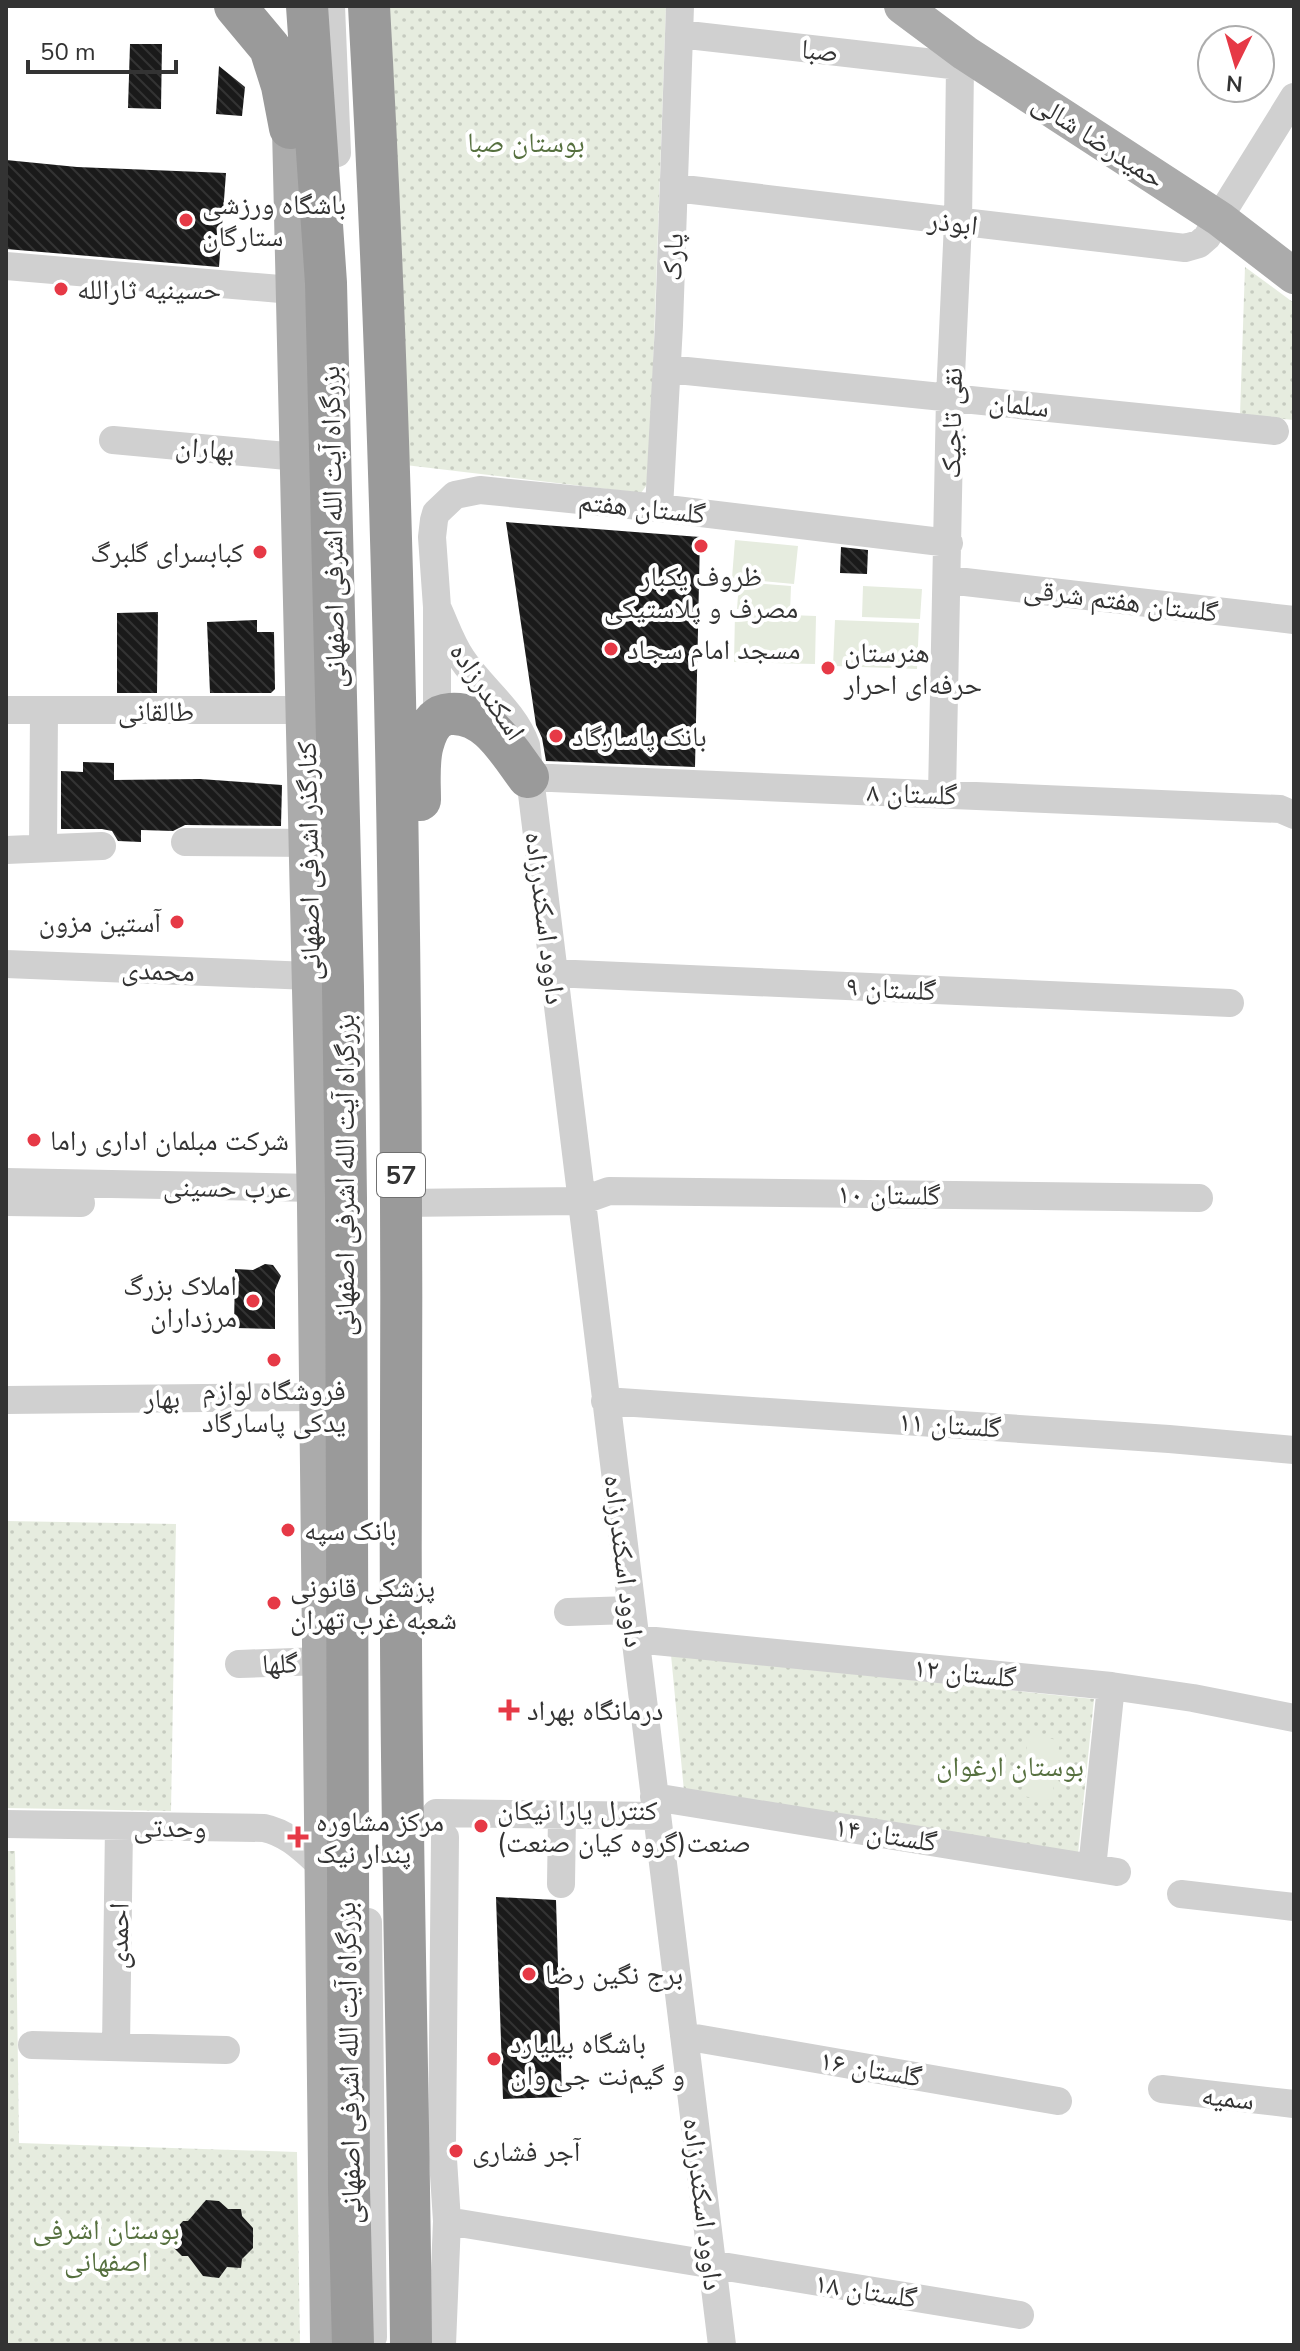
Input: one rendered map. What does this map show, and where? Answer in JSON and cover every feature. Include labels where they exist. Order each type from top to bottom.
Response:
[{"type":"highway","points":[[235,6],[270,48],[282,86],[290,128]]},
{"type":"highway","name":"بزرگراه آیت الله اشرفی اصفهانی","points":[[307,6],[326,283],[325,1197],[334,2192],[353,2345]]},
{"type":"highway","name":"بزرگراه آیت الله اشرفی اصفهانی","points":[[369,6],[382,285],[399,938],[401,1670],[411,2345]]},
{"type":"highway","points":[[399,938],[417,873],[422,747],[437,719],[455,714],[477,720],[494,734],[528,777]]},
{"type":"main road","name":"حمیدرضا شالی","points":[[902,6],[963,60],[1220,219],[1294,276]]},
{"type":"main road","name":"کنارگذر اشرفی اصفهانی","points":[[310,59],[290,128],[310,976],[325,1197],[317,1397],[321,1661],[330,1845]]},
{"type":"main road","points":[[328,2345],[334,2192]]},
{"type":"street","points":[[331,6],[359,861],[365,1788],[374,2345]]},
{"type":"street","points":[[350,6],[374,547],[383,1204],[385,1860],[394,2345]]},
{"type":"street","name":"پارک","points":[[659,508],[675,188],[680,6]]},
{"type":"street","name":"صبا","points":[[679,34],[963,60]]},
{"type":"street","name":"نقی تاجیک","points":[[942,794],[950,397],[963,60]]},
{"type":"street","name":"ابوذر","points":[[675,188],[1185,248],[1199,244],[1207,237],[1292,103]]},
{"type":"street","points":[[6,266],[292,290]]},
{"type":"street","name":"سلمان","points":[[667,369],[1275,431]]},
{"type":"street","name":"بهاران","points":[[113,440],[298,457]]},
{"type":"street","name":"گلستان هفتم","points":[[437,719],[437,607],[432,537],[436,513],[455,495],[480,490],[949,543]]},
{"type":"street","name":"گلستان هفتم شرقی","points":[[948,580],[1294,620]]},
{"type":"street","name":"اسکندرزاده","points":[[437,607],[461,658],[520,730],[526,745],[528,777]]},
{"type":"street","name":"طالقانی","points":[[6,710],[305,710]]},
{"type":"street","points":[[43,848],[44,711]]},
{"type":"street","name":"گلستان ٨","points":[[528,777],[1280,809],[1294,815]]},
{"type":"street","name":"داوود اسکندرزاده","points":[[528,777],[722,2345]]},
{"type":"street","points":[[185,842],[307,843]]},
{"type":"street","points":[[6,850],[102,846]]},
{"type":"street","name":"محمدی","points":[[6,964],[310,976]]},
{"type":"street","name":"گلستان ۹","points":[[552,973],[1230,1003]]},
{"type":"street","name":"عرب حسینی","points":[[6,1182],[325,1197]]},
{"type":"street","name":"گلستان ۱۰","points":[[401,1203],[581,1201],[609,1191],[1199,1198]]},
{"type":"street","name":"عرب حسینی","points":[[6,1202],[325,1197]]},
{"type":"street","name":"بهار","points":[[6,1400],[317,1397]]},
{"type":"street","name":"گلستان ۱۱","points":[[605,1401],[1294,1450]]},
{"type":"street","points":[[568,1612],[631,1610]]},
{"type":"street","name":"گلستان ۱۲","points":[[635,1639],[1111,1686],[1294,1718]]},
{"type":"street","name":"گلها","points":[[239,1664],[321,1661]]},
{"type":"street","name":"گلستان ۱۴","points":[[447,2221],[442,2144],[440,1825],[655,1806],[1105,1870],[1111,1686]]},
{"type":"street","points":[[561,1884],[562,1815]]},
{"type":"street","name":"وحدتی","points":[[6,1824],[264,1828],[276,1830],[295,1841],[330,1845]]},
{"type":"street","name":"احمدی","points":[[116,2047],[119,1826]]},
{"type":"street","points":[[1181,1894],[1294,1907]]},
{"type":"street","name":"گلستان ۱۶","points":[[684,2036],[1058,2101]]},
{"type":"street","points":[[32,2045],[226,2050]]},
{"type":"street","name":"سمیه","points":[[1162,2089],[1294,2104]]},
{"type":"street","points":[[442,2345],[447,2221]]},
{"type":"street","name":"گلستان ۱۸","points":[[447,2221],[1020,2315]]},
{"type":"green space","name":"بوستان صبا","points":[[384,6],[666,6],[649,482],[641,493],[397,464]]},
{"type":"green space","points":[[1245,267],[1294,303],[1294,420],[1240,415]]},
{"type":"green space","points":[[735,540],[798,546],[794,584],[732,578]]},
{"type":"green space","points":[[739,582],[791,586],[790,613],[737,609]]},
{"type":"green space","points":[[863,586],[922,589],[920,619],[862,617]]},
{"type":"green space","points":[[735,613],[816,616],[815,664],[734,662]]},
{"type":"green space","points":[[835,620],[919,623],[917,669],[833,666]]},
{"type":"green space","points":[[6,1521],[176,1524],[171,1811],[6,1808]]},
{"type":"green space","name":"بوستان ارغوان","points":[[671,1655],[1094,1699],[1078,1854],[684,1791]]},
{"type":"green space","points":[[1028,1736],[1060,1740],[1052,1800],[1021,1796]]},
{"type":"green space","name":"بوستان اشرفی اصفهانی","points":[[6,1851],[15,1851],[19,2143],[297,2152],[300,2345],[6,2345]]},
{"type":"building","points":[[130,44],[162,44],[161,109],[128,108]]},
{"type":"building","points":[[219,66],[245,87],[242,116],[216,114]]},
{"type":"building","points":[[6,160],[77,167],[226,173],[219,267],[6,249]]},
{"type":"building","name":"مسجد امام سجاد","points":[[506,522],[700,537],[695,767],[546,761],[536,725]]},
{"type":"building","points":[[841,547],[868,550],[867,574],[840,573]]},
{"type":"building","points":[[158,612],[157,693],[117,693],[117,613]]},
{"type":"building","points":[[257,620],[257,632],[274,632],[275,689],[271,693],[210,693],[207,622]]},
{"type":"building","points":[[83,762],[114,763],[114,780],[200,779],[282,785],[281,826],[185,825],[173,831],[141,830],[141,842],[118,841],[112,831],[102,829],[61,829],[61,771],[83,772]]},
{"type":"building","points":[[265,1264],[273,1265],[281,1276],[275,1290],[275,1329],[234,1328],[235,1269],[253,1270]]},
{"type":"building","name":"برج نگین رضا","points":[[496,1897],[556,1900],[562,2097],[503,2099]]},
{"type":"building","points":[[206,2200],[219,2201],[228,2209],[241,2209],[242,2216],[253,2228],[253,2248],[242,2259],[241,2268],[227,2267],[219,2278],[203,2276],[188,2256],[182,2256],[172,2246],[173,2232],[183,2221],[188,2221]]},
{"type":"place","name":"باشگاه ورزشی ستارگان","points":[[186,220]]},
{"type":"place","name":"حسینیه ثارالله","points":[[61,289]]},
{"type":"place","name":"ظروف یکبار مصرف و پلاستیکی","points":[[701,546]]},
{"type":"place","name":"کبابسرای گلبرگ","points":[[260,552]]},
{"type":"place","name":"مسجد امام سجاد","points":[[611,649]]},
{"type":"place","name":"هنرستان حرفه‌ای احرار","points":[[828,668]]},
{"type":"place","name":"بانک پاسارگاد","points":[[556,736]]},
{"type":"place","name":"آستین مزون","points":[[177,922]]},
{"type":"place","name":"شرکت مبلمان اداری راما","points":[[34,1140]]},
{"type":"place","name":"املاک بزرگ مرزداران","points":[[253,1301]]},
{"type":"place","name":"فروشگاه لوازم یدکی پاسارگاد","points":[[274,1360]]},
{"type":"place","name":"بانک سپه","points":[[288,1530]]},
{"type":"place","name":"پزشکی قانونی شعبه غرب تهران","points":[[274,1603]]},
{"type":"place","name":"درمانگاه بهراد","points":[[509,1710]]},
{"type":"place","name":"کنترل یارا نیکان صنعت(گروه کیان صنعت)","points":[[481,1826]]},
{"type":"place","name":"مرکز مشاوره پندار نیک","points":[[298,1837]]},
{"type":"place","name":"برج نگین رضا","points":[[529,1974]]},
{"type":"place","name":"باشگاه بیلیارد و گیم‌نت جی وان","points":[[494,2059]]},
{"type":"place","name":"آجر فشاری","points":[[456,2151]]}]
